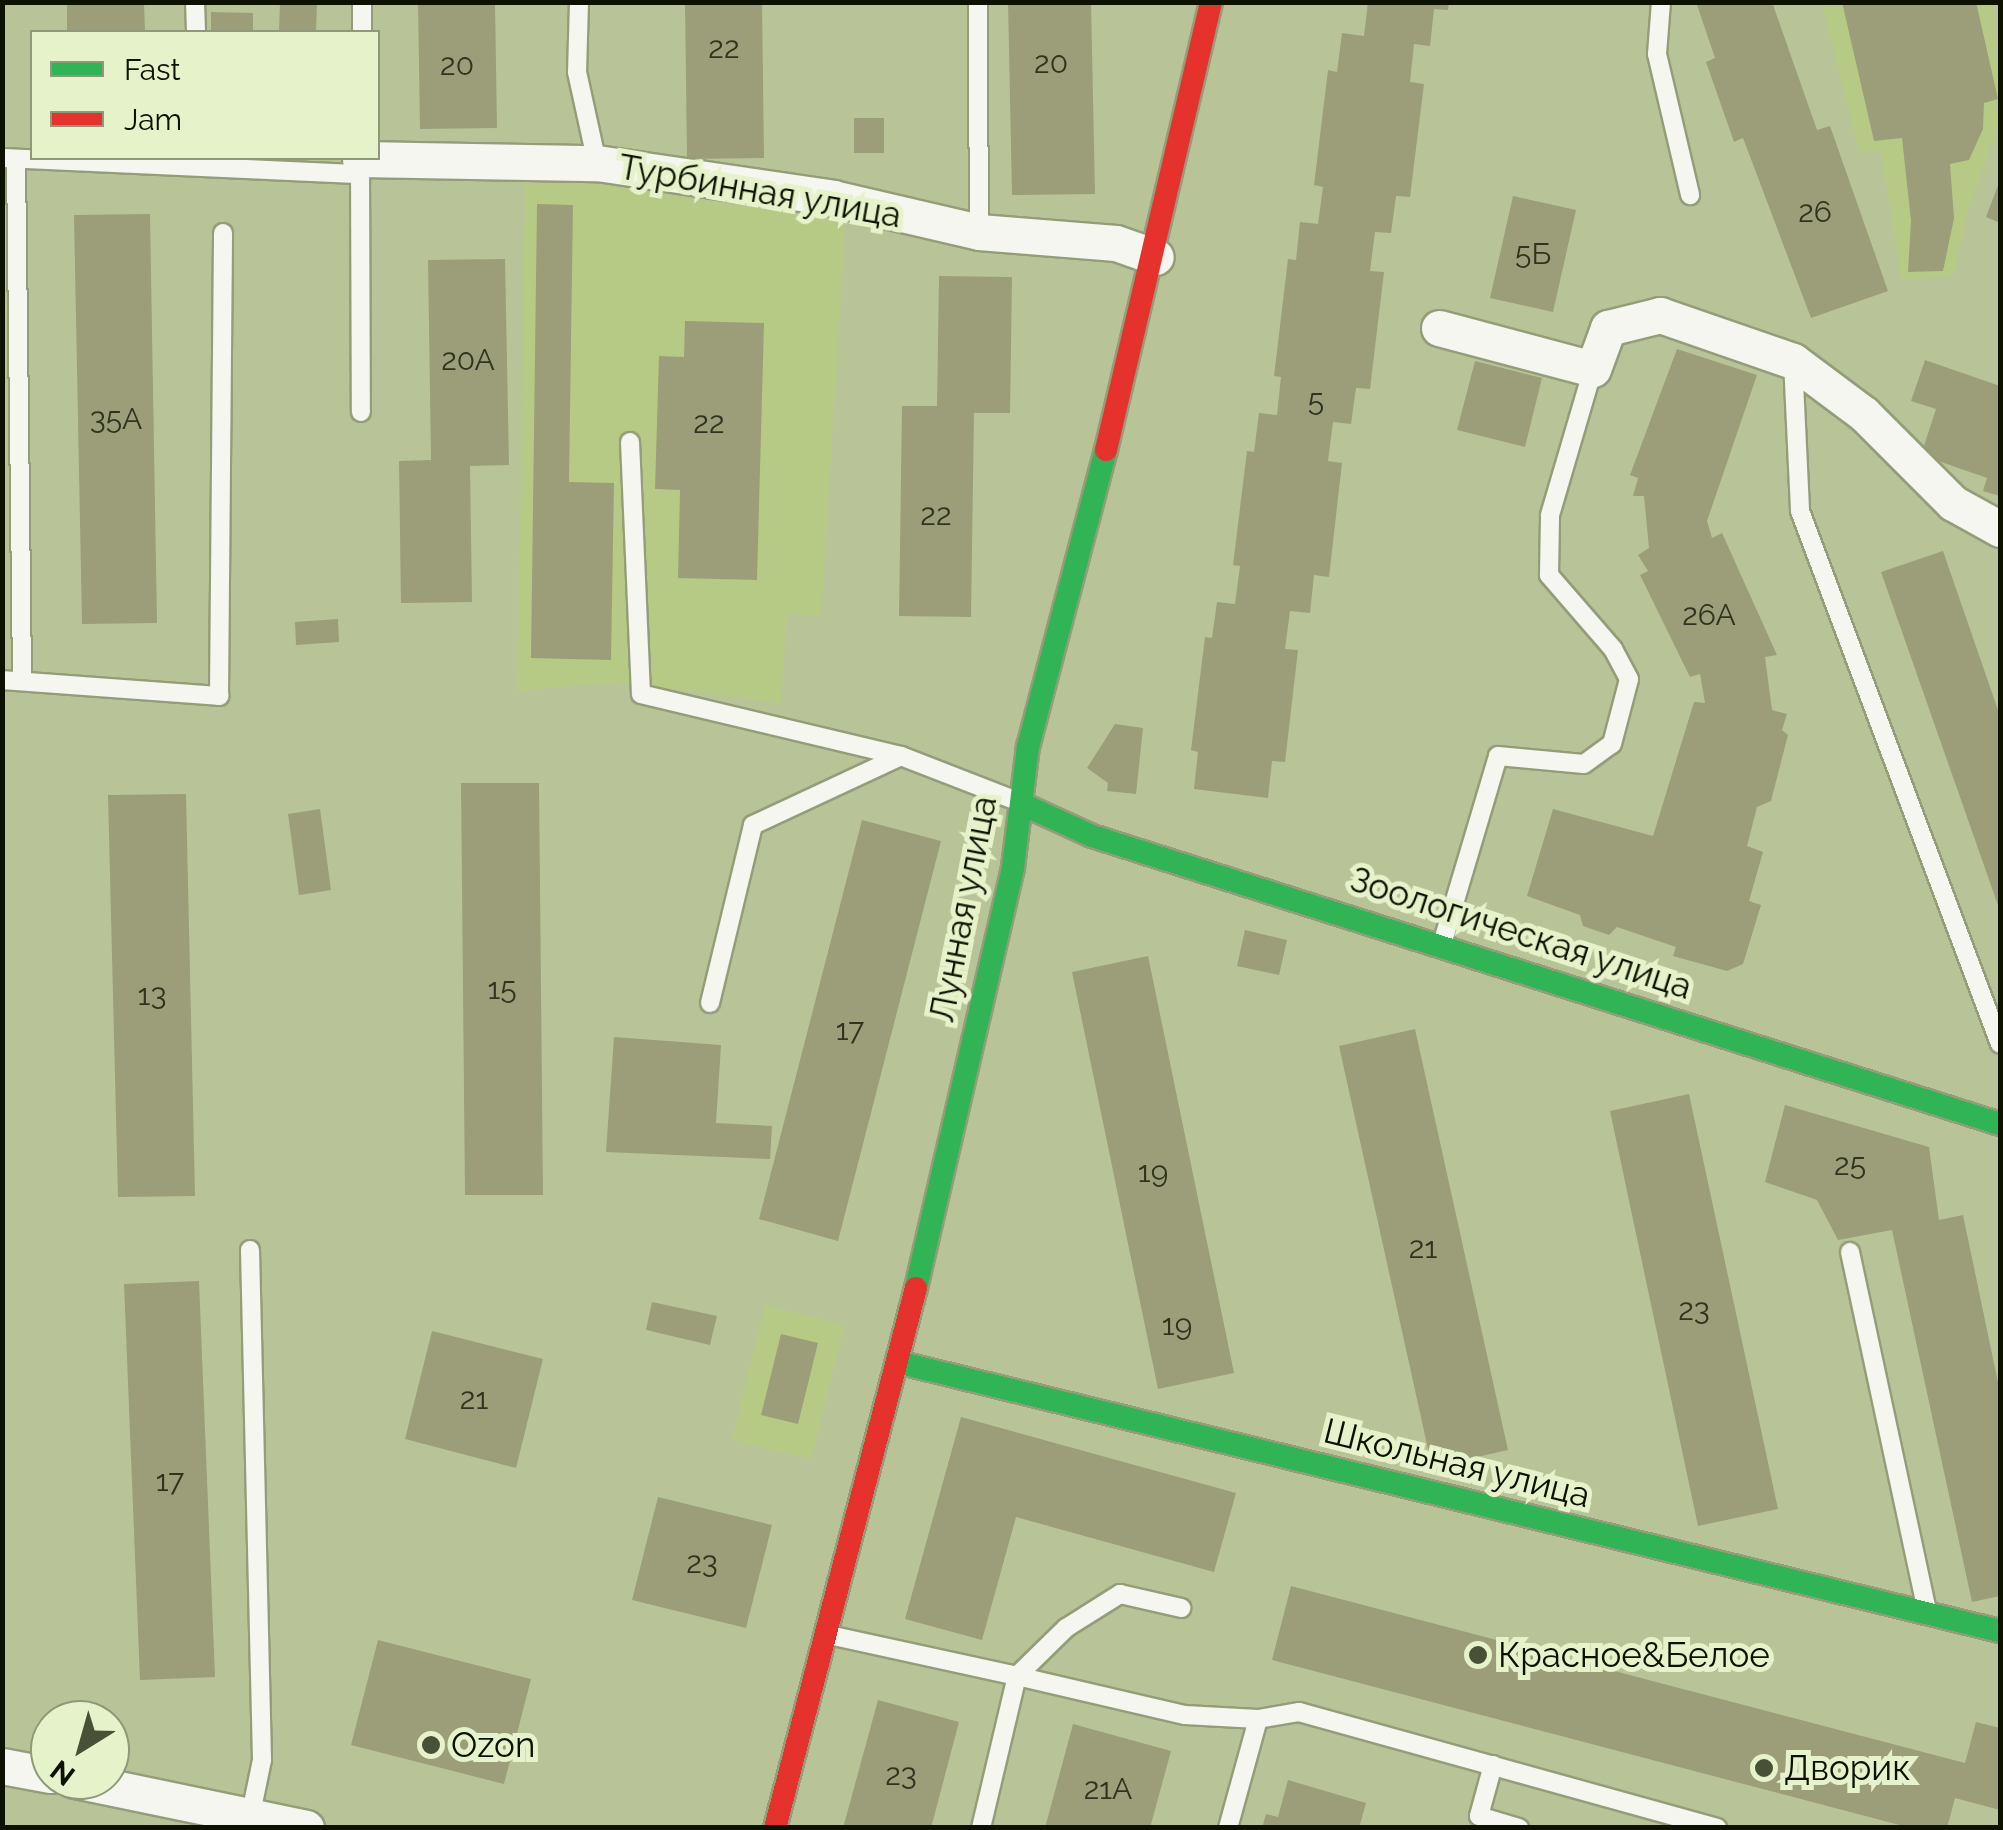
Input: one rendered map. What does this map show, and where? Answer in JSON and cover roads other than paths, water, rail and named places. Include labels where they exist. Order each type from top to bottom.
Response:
[{"type":"street","name":"Лунная улица","points":[[775,1828],[829,1634],[896,1362],[1013,867],[1028,747],[1156,257],[1211,2]]},
{"type":"street","name":"Турбинная улица","points":[[359,164],[597,162],[833,198],[979,232],[1116,243],[1156,257]]},
{"type":"street","points":[[1439,328],[1593,369],[1608,328],[1660,315],[1793,360],[1864,414],[1953,503],[2000,529]]},
{"type":"street","name":"Зоологическая улица","points":[[1022,804],[1092,836],[2000,1124]]},
{"type":"street","name":"Школьная улица","points":[[896,1362],[2000,1631]]},
{"type":"street","points":[[2,1766],[30,1771]]},
{"type":"street","points":[[130,1791],[306,1828]]},
{"type":"lane","points":[[195,2],[196,30]]},
{"type":"lane","points":[[362,2],[362,30]]},
{"type":"lane","points":[[579,2],[577,72],[597,162]]},
{"type":"lane","points":[[978,2],[979,232]]},
{"type":"lane","points":[[1661,2],[1657,54],[1690,195]]},
{"type":"lane","points":[[9,158],[12,680],[219,696],[223,233]]},
{"type":"lane","points":[[104,160],[359,164],[360,412]]},
{"type":"lane","points":[[1793,360],[1800,511],[2000,1044]]},
{"type":"lane","points":[[1442,944],[1498,756],[1584,764],[1612,744],[1628,679],[1613,649],[1549,575],[1550,515],[1593,369]]},
{"type":"lane","points":[[630,442],[641,694],[901,756],[1022,804]]},
{"type":"lane","points":[[710,1004],[753,825],[901,756]]},
{"type":"lane","points":[[250,1250],[262,1760],[251,1814]]},
{"type":"lane","points":[[1850,1252],[1926,1587],[1926,1613]]},
{"type":"lane","points":[[981,1828],[1017,1676],[1066,1628],[1120,1594],[1181,1608]]},
{"type":"lane","points":[[829,1634],[1185,1716],[1258,1719],[1299,1712],[1717,1828]]},
{"type":"lane","points":[[1228,1828],[1258,1719]]},
{"type":"lane","points":[[1493,1765],[1477,1822],[1520,1828]]},
{"type":"place","name":"Красное&Белое","points":[[1478,1655]]},
{"type":"place","name":"Ozon","points":[[431,1745]]},
{"type":"place","name":"Дворик","points":[[1764,1768]]}]
